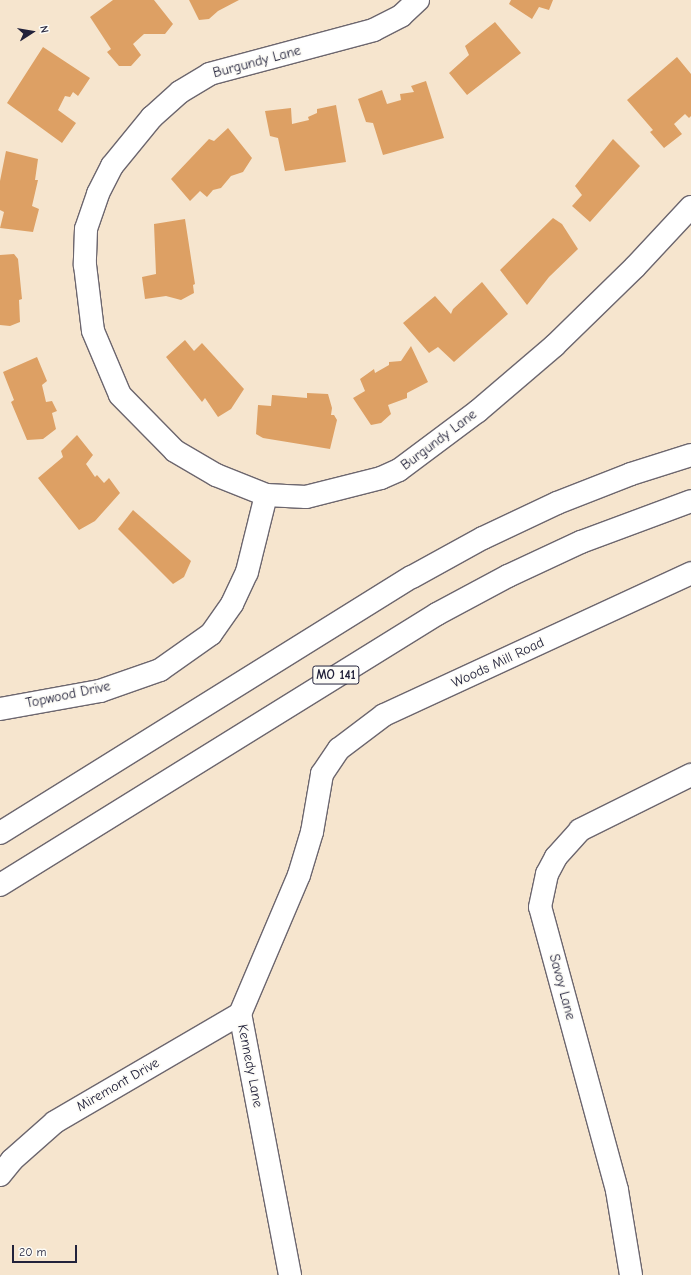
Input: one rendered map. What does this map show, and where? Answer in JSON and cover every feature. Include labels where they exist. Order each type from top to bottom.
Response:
[{"type":"main road","name":"Burgundy Lane","points":[[418,0],[401,16],[374,30],[210,74],[180,92],[122,150],[98,194],[86,229],[85,265],[93,331],[120,395],[181,455],[216,475],[266,495],[306,497],[343,489],[387,476],[426,452],[554,346],[635,267],[691,208]]},
{"type":"main road","points":[[0,833],[425,570],[557,503],[631,474],[691,455]]},
{"type":"main road","name":"Topwood Drive","points":[[0,708],[100,691],[160,670],[211,634],[232,604],[247,572],[266,495]]},
{"type":"main road","name":"MO 141","points":[[0,885],[437,614],[508,576],[581,542],[691,501]]},
{"type":"main road","name":"Woods Mill Road","points":[[322,774],[339,749],[384,715],[691,574]]},
{"type":"main road","name":"Kennedy Lane","points":[[290,1275],[240,1014],[299,875],[312,832],[322,774]]},
{"type":"main road","name":"Savoy Lane","points":[[631,1275],[617,1190],[540,907],[547,874],[556,857],[580,830],[691,775]]},
{"type":"main road","name":"Miremont Drive","points":[[2,1169],[55,1122],[240,1014]]},
{"type":"building","points":[[113,0],[154,0],[173,24],[165,34],[144,34],[133,44],[141,55],[131,66],[119,66],[107,52],[111,49],[90,17]]},
{"type":"building","points":[[189,0],[239,0],[218,11],[209,19],[199,20]]},
{"type":"building","points":[[511,0],[553,0],[549,10],[539,7],[532,19],[509,4]]},
{"type":"building","points":[[495,22],[521,53],[467,95],[449,73],[469,55],[465,46]]},
{"type":"building","points":[[43,47],[90,78],[78,96],[73,92],[70,97],[65,96],[58,110],[76,123],[62,143],[7,103]]},
{"type":"building","points":[[677,57],[691,74],[691,116],[689,118],[685,114],[674,124],[682,134],[664,148],[650,132],[653,130],[627,100]]},
{"type":"building","points":[[426,81],[444,138],[383,155],[373,123],[366,122],[358,99],[382,90],[387,104],[401,100],[400,94],[414,92],[411,86]]},
{"type":"building","points":[[336,105],[346,162],[285,171],[278,138],[270,136],[265,111],[291,108],[292,124],[309,120],[308,117],[317,113],[317,109]]},
{"type":"building","points":[[228,128],[252,158],[243,172],[231,176],[221,188],[213,190],[207,197],[200,191],[190,201],[171,179],[209,139],[214,141]]},
{"type":"building","points":[[613,139],[640,166],[590,222],[572,206],[582,195],[575,186]]},
{"type":"building","points":[[6,151],[38,159],[35,180],[38,180],[32,206],[39,209],[33,232],[0,228],[4,212],[0,210],[0,181]]},
{"type":"building","points":[[553,218],[562,224],[578,249],[549,277],[527,305],[500,270]]},
{"type":"building","points":[[185,219],[195,284],[193,285],[194,293],[181,300],[166,296],[145,299],[142,277],[156,274],[154,224]]},
{"type":"building","points":[[14,254],[18,259],[22,299],[19,300],[20,322],[10,326],[0,325],[0,255]]},
{"type":"building","points":[[482,282],[508,314],[454,362],[438,347],[429,353],[403,323],[435,296],[451,314],[453,309]]},
{"type":"building","points":[[185,340],[194,351],[202,343],[244,389],[231,409],[218,417],[205,398],[202,402],[166,357]]},
{"type":"building","points":[[411,346],[428,382],[407,393],[407,398],[388,405],[391,414],[381,423],[371,425],[353,398],[365,391],[360,379],[374,369],[375,373],[389,365],[389,362],[401,361]]},
{"type":"building","points":[[37,357],[47,381],[42,385],[46,402],[52,401],[57,411],[52,413],[56,429],[43,439],[27,440],[11,402],[14,400],[3,372]]},
{"type":"building","points":[[307,393],[328,394],[332,408],[331,415],[334,415],[337,420],[330,449],[263,438],[256,434],[258,405],[271,406],[272,395],[307,398]]},
{"type":"building","points":[[77,435],[93,455],[86,464],[95,477],[97,475],[104,483],[109,478],[120,493],[95,521],[79,530],[38,478],[63,457],[61,451]]},
{"type":"building","points":[[133,510],[191,561],[184,577],[173,584],[118,529]]}]
